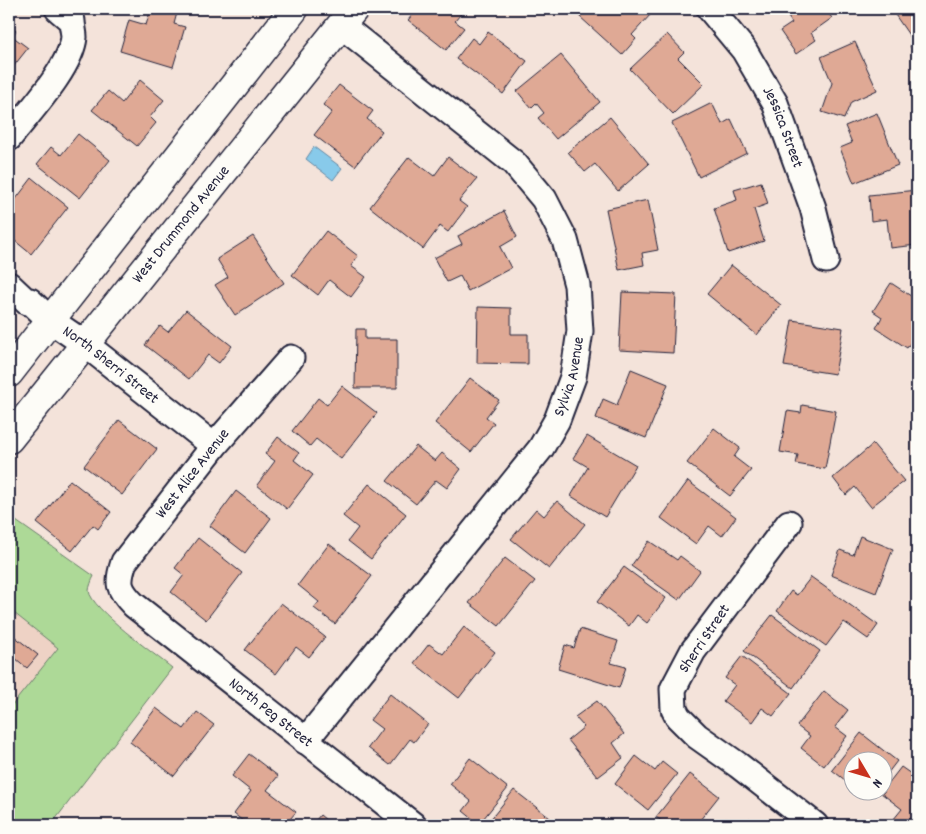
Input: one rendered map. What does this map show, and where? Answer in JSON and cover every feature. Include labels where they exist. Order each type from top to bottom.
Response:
[{"type":"main road","points":[[9,373],[294,9]]},
{"type":"main road","name":"West Drummond Avenue","points":[[9,440],[348,17]]},
{"type":"street","points":[[9,138],[58,74],[70,50],[74,36],[72,21],[58,9]]},
{"type":"street","name":"Jessica Street","points":[[710,9],[744,50],[775,103],[813,208],[826,260]]},
{"type":"street","name":"Sylvia Avenue","points":[[305,742],[540,448],[557,420],[573,377],[580,331],[578,285],[565,240],[544,199],[514,163],[348,17]]},
{"type":"street","name":"North Sherri Street","points":[[9,286],[27,302],[30,301],[50,320],[85,344],[214,446]]},
{"type":"street","name":"West Alice Avenue","points":[[129,600],[123,594],[121,585],[120,574],[124,562],[214,446],[291,358]]},
{"type":"street","name":"Sherri Street","points":[[789,523],[694,651],[673,689],[674,709],[678,717],[696,736],[738,765],[814,825]]},
{"type":"street","name":"North Peg Street","points":[[129,600],[305,742],[413,825]]},
{"type":"shaded area","points":[[9,609],[58,648],[9,711]]},
{"type":"green space","points":[[9,516],[94,576],[89,591],[92,599],[112,620],[172,668],[51,825],[9,825],[9,709],[58,648],[9,609]]},
{"type":"water","points":[[314,147],[342,168],[333,180],[306,159]]},
{"type":"building","points":[[151,9],[178,9],[174,24],[185,27],[173,67],[120,51],[129,20],[146,25]]},
{"type":"building","points":[[408,9],[465,9],[455,21],[464,28],[446,50],[408,20],[414,13]]},
{"type":"building","points":[[586,9],[620,9],[627,15],[633,9],[645,9],[651,14],[632,35],[636,39],[622,55],[579,16]]},
{"type":"building","points":[[783,9],[825,9],[832,18],[811,33],[816,40],[796,54],[780,31],[792,23]]},
{"type":"building","points":[[891,9],[917,9],[917,33],[911,38]]},
{"type":"building","points":[[9,25],[16,31],[12,36],[28,48],[9,72]]},
{"type":"building","points":[[488,32],[527,61],[503,94],[456,59],[472,38],[479,44]]},
{"type":"building","points":[[667,34],[684,52],[678,58],[704,84],[673,114],[630,69]]},
{"type":"building","points":[[855,42],[877,90],[851,102],[844,119],[822,112],[832,83],[821,57]]},
{"type":"building","points":[[917,42],[917,58],[910,46]]},
{"type":"building","points":[[561,55],[600,102],[556,139],[538,118],[544,113],[536,103],[531,108],[517,91]]},
{"type":"building","points":[[140,80],[164,100],[150,117],[156,123],[137,146],[92,110],[108,91],[122,103]]},
{"type":"building","points":[[339,85],[373,111],[367,119],[382,131],[355,166],[314,135],[332,112],[323,105]]},
{"type":"building","points":[[712,103],[722,124],[731,119],[747,153],[699,177],[672,123]]},
{"type":"building","points":[[877,113],[898,165],[854,183],[840,148],[852,143],[845,126]]},
{"type":"building","points":[[610,117],[649,164],[618,191],[595,164],[585,172],[568,152]]},
{"type":"building","points":[[78,134],[110,160],[80,198],[37,164],[51,147],[61,155]]},
{"type":"building","points":[[409,157],[434,176],[448,157],[477,179],[459,201],[467,207],[448,232],[440,226],[423,249],[370,207]]},
{"type":"building","points":[[32,178],[68,207],[31,254],[9,236],[9,208]]},
{"type":"building","points":[[761,182],[768,204],[754,209],[764,241],[728,253],[714,208],[737,200],[734,190]]},
{"type":"building","points":[[917,190],[917,245],[890,248],[887,219],[871,221],[869,195]]},
{"type":"building","points":[[648,200],[658,250],[642,253],[644,265],[619,270],[606,209]]},
{"type":"building","points":[[504,211],[517,237],[500,247],[511,268],[468,291],[460,276],[447,282],[434,258],[462,244],[458,236]]},
{"type":"building","points":[[326,231],[358,256],[351,266],[366,277],[351,297],[329,280],[318,295],[292,275]]},
{"type":"building","points":[[253,236],[284,283],[235,315],[215,285],[228,277],[217,259]]},
{"type":"building","points":[[731,265],[781,305],[757,335],[707,294]]},
{"type":"building","points":[[891,283],[917,300],[917,333],[907,348],[876,328],[882,317],[873,311]]},
{"type":"building","points":[[622,292],[676,294],[673,353],[619,350]]},
{"type":"building","points":[[478,307],[511,308],[511,334],[528,334],[528,364],[477,363]]},
{"type":"building","points":[[186,310],[232,346],[219,363],[208,355],[189,379],[145,345],[160,326],[168,332]]},
{"type":"building","points":[[792,320],[843,328],[835,374],[784,366]]},
{"type":"building","points":[[356,329],[365,329],[365,339],[397,339],[397,388],[355,388]]},
{"type":"building","points":[[631,369],[668,384],[646,438],[596,418],[603,399],[617,405]]},
{"type":"building","points":[[470,378],[499,400],[486,417],[494,423],[471,452],[435,423]]},
{"type":"building","points":[[342,386],[377,413],[341,459],[316,439],[310,446],[292,431],[318,398],[327,405]]},
{"type":"building","points":[[802,405],[836,411],[825,469],[796,464],[798,455],[780,452],[787,411],[801,413]]},
{"type":"building","points":[[119,420],[157,449],[122,495],[84,466]]},
{"type":"building","points":[[714,428],[740,448],[734,457],[751,470],[730,496],[687,463]]},
{"type":"building","points":[[587,436],[636,465],[605,517],[571,496],[588,467],[573,458]]},
{"type":"building","points":[[278,437],[299,453],[294,460],[313,475],[287,509],[257,485],[275,461],[265,454]]},
{"type":"building","points":[[873,444],[904,481],[871,507],[855,487],[846,495],[833,478]]},
{"type":"building","points":[[416,446],[435,461],[442,453],[461,469],[447,488],[436,480],[416,504],[387,481]]},
{"type":"building","points":[[70,480],[111,512],[98,529],[93,525],[72,551],[37,523]]},
{"type":"building","points":[[688,481],[736,517],[722,536],[709,526],[696,544],[661,518]]},
{"type":"building","points":[[369,484],[406,514],[371,559],[348,541],[358,528],[343,516]]},
{"type":"building","points":[[236,491],[271,518],[245,553],[210,526]]},
{"type":"building","points":[[557,501],[585,524],[549,569],[511,539],[536,509],[544,516]]},
{"type":"building","points":[[860,536],[893,549],[876,593],[831,575],[840,550],[853,555]]},
{"type":"building","points":[[198,538],[242,573],[206,620],[171,592],[184,575],[175,568]]},
{"type":"building","points":[[649,541],[677,560],[680,556],[700,571],[679,600],[631,566]]},
{"type":"building","points":[[329,544],[372,576],[335,624],[314,608],[319,602],[298,585]]},
{"type":"building","points":[[505,558],[535,581],[499,626],[469,603]]},
{"type":"building","points":[[624,567],[666,598],[647,623],[637,615],[629,626],[597,602]]},
{"type":"building","points":[[811,577],[878,625],[868,639],[844,622],[826,646],[777,611],[791,591],[797,595]]},
{"type":"building","points":[[281,603],[325,637],[309,657],[296,647],[276,674],[245,650]]},
{"type":"building","points":[[772,615],[820,651],[793,688],[744,651]]},
{"type":"building","points":[[464,627],[495,652],[459,698],[414,663],[429,644],[443,654]]},
{"type":"building","points":[[580,629],[618,641],[611,663],[626,667],[619,688],[558,669],[565,645],[574,648]]},
{"type":"building","points":[[9,632],[38,655],[27,668],[9,653]]},
{"type":"building","points":[[742,656],[791,693],[773,716],[762,708],[752,722],[723,701],[735,685],[725,678]]},
{"type":"building","points":[[824,691],[848,710],[835,727],[847,736],[824,766],[801,748],[810,736],[797,726]]},
{"type":"building","points":[[390,694],[428,724],[414,742],[410,739],[390,765],[368,748],[382,729],[370,720]]},
{"type":"building","points":[[597,701],[624,734],[613,743],[623,758],[598,777],[568,740],[584,727],[575,717]]},
{"type":"building","points":[[156,708],[184,729],[197,712],[214,725],[174,776],[130,742]]},
{"type":"building","points":[[861,733],[885,752],[846,752]]},
{"type":"building","points":[[249,754],[278,776],[267,790],[296,812],[285,825],[248,825],[234,814],[251,791],[232,776]]},
{"type":"building","points":[[844,755],[844,779],[832,770]]},
{"type":"building","points":[[636,756],[655,771],[662,762],[677,774],[648,810],[615,784]]},
{"type":"building","points":[[470,758],[508,788],[479,824],[463,811],[471,801],[450,784]]},
{"type":"building","points":[[901,767],[911,774],[917,767],[916,825],[899,825],[893,820],[902,809],[893,802],[894,776]]},
{"type":"building","points":[[690,774],[719,796],[696,825],[667,825],[656,817]]},
{"type":"building","points":[[514,790],[550,818],[544,825],[486,825]]},
{"type":"building","points":[[320,815],[332,825],[312,825]]},
{"type":"building","points":[[726,818],[734,825],[720,825]]},
{"type":"building","points":[[749,818],[758,825],[743,825]]}]
